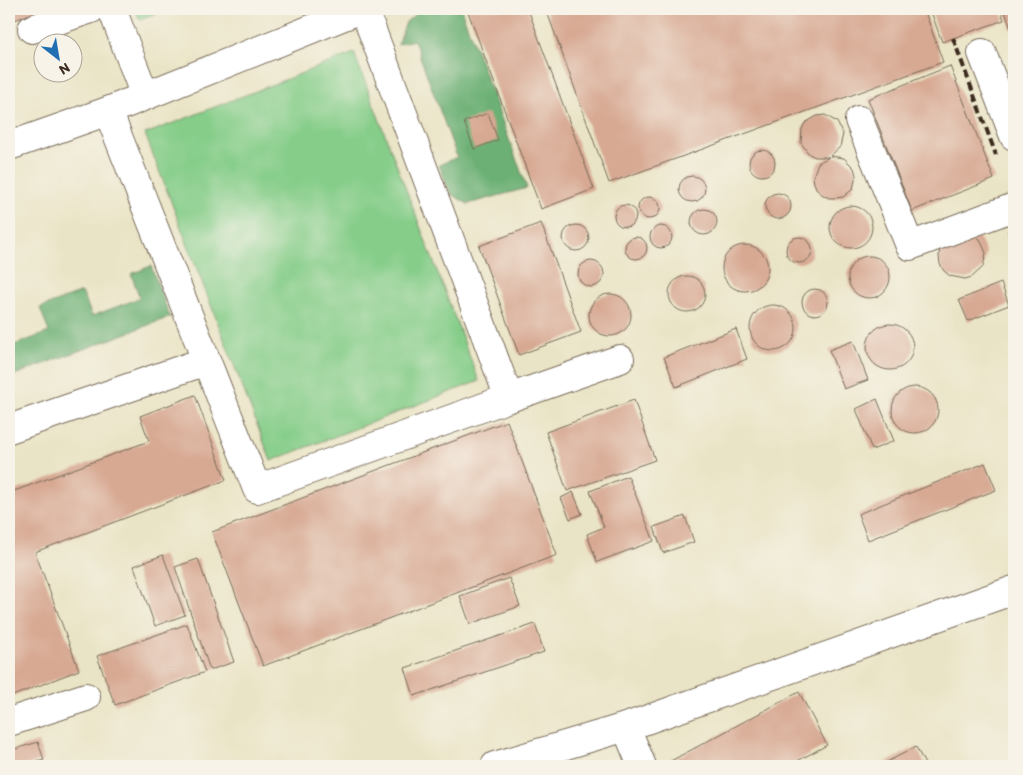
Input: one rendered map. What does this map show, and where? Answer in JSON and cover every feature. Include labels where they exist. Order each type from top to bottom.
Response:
[{"type":"street","points":[[32,30],[91,9]]},
{"type":"street","points":[[112,9],[145,96]]},
{"type":"street","points":[[9,146],[108,111],[363,9],[509,398]]},
{"type":"street","points":[[982,53],[1014,136]]},
{"type":"street","points":[[108,111],[257,489],[620,359]]},
{"type":"street","points":[[859,120],[910,246],[1014,207]]},
{"type":"street","points":[[9,429],[206,361]]},
{"type":"street","points":[[494,766],[626,727],[1014,590]]},
{"type":"street","points":[[9,722],[86,697]]},
{"type":"street","points":[[626,727],[642,766]]},
{"type":"green space","points":[[135,9],[168,9],[140,20]]},
{"type":"green space","points":[[422,9],[461,9],[527,188],[468,204],[451,194],[439,165],[457,157],[414,40],[398,44],[406,22]]},
{"type":"green space","points":[[354,53],[479,381],[271,461],[145,134]]},
{"type":"green space","points":[[151,266],[170,317],[9,377],[9,347],[49,332],[40,308],[82,292],[92,316],[140,298],[131,274]]},
{"type":"building","points":[[9,9],[45,9],[9,22]]},
{"type":"building","points":[[467,9],[528,9],[594,189],[541,209]]},
{"type":"building","points":[[546,9],[924,9],[943,62],[609,183]]},
{"type":"building","points":[[930,9],[1000,9],[1004,20],[942,42]]},
{"type":"building","points":[[1004,9],[1014,9],[1014,37]]},
{"type":"building","points":[[950,66],[994,179],[912,211],[868,99]]},
{"type":"building","points":[[488,113],[498,140],[474,149],[464,122]]},
{"type":"building","points":[[825,115],[837,122],[843,134],[840,147],[830,156],[844,158],[854,168],[856,175],[853,189],[843,197],[829,198],[817,190],[813,177],[818,163],[829,157],[815,157],[809,154],[801,143],[802,129],[805,123],[817,116]]},
{"type":"building","points":[[762,150],[771,154],[775,163],[771,172],[762,176],[753,172],[749,163],[753,154]]},
{"type":"building","points":[[692,176],[701,180],[705,189],[701,198],[692,202],[683,198],[679,189],[683,180]]},
{"type":"building","points":[[778,193],[787,197],[791,206],[787,215],[778,219],[769,215],[765,206],[769,197]]},
{"type":"building","points":[[649,197],[657,200],[660,208],[657,216],[649,219],[641,216],[638,208],[641,200]]},
{"type":"building","points":[[625,205],[633,208],[636,216],[633,224],[625,227],[617,224],[614,216],[617,208]]},
{"type":"building","points":[[855,206],[863,209],[869,215],[872,227],[869,239],[863,245],[847,248],[839,245],[833,239],[830,223],[833,215],[839,209]]},
{"type":"building","points":[[704,209],[713,213],[717,222],[713,231],[704,235],[695,231],[691,222],[695,213]]},
{"type":"building","points":[[1014,216],[1014,249],[1009,240],[1008,233],[1009,224]]},
{"type":"building","points":[[541,223],[581,332],[519,355],[479,246]]},
{"type":"building","points":[[576,225],[585,229],[589,238],[585,247],[576,251],[567,247],[563,238],[567,229]]},
{"type":"building","points":[[661,226],[669,229],[672,237],[669,245],[661,248],[653,245],[650,237],[653,229]]},
{"type":"building","points":[[973,234],[980,239],[986,253],[983,267],[972,277],[965,279],[950,276],[940,264],[940,248]]},
{"type":"building","points":[[636,237],[644,240],[647,248],[644,256],[636,259],[628,256],[625,248],[628,240]]},
{"type":"building","points":[[799,237],[808,241],[812,250],[808,259],[799,263],[790,259],[786,250],[790,241]]},
{"type":"building","points":[[750,245],[762,251],[767,259],[767,277],[762,285],[754,290],[740,291],[728,285],[723,277],[722,263],[728,251],[736,246]]},
{"type":"building","points":[[873,256],[881,259],[887,265],[890,277],[887,289],[881,295],[865,298],[857,295],[851,289],[848,273],[851,265],[857,259]]},
{"type":"building","points":[[591,261],[600,265],[604,274],[600,283],[591,287],[582,283],[578,274],[582,265]]},
{"type":"building","points":[[687,276],[694,277],[700,281],[704,287],[704,301],[700,307],[694,311],[687,312],[680,311],[674,307],[670,301],[669,294],[670,287],[674,281],[680,277]]},
{"type":"building","points":[[1001,283],[1009,305],[968,321],[959,300]]},
{"type":"building","points":[[815,289],[824,293],[828,302],[824,311],[815,315],[806,311],[802,302],[806,293]]},
{"type":"building","points":[[614,294],[622,297],[628,303],[631,315],[628,327],[622,333],[606,336],[598,333],[592,327],[589,311],[592,303],[598,297]]},
{"type":"building","points":[[778,305],[790,311],[795,319],[795,337],[790,345],[782,350],[768,351],[756,345],[751,337],[750,323],[756,311],[764,306]]},
{"type":"building","points":[[885,324],[895,324],[907,330],[912,338],[912,356],[907,364],[899,369],[885,370],[877,367],[870,360],[867,352],[867,342],[870,334],[877,327]]},
{"type":"building","points":[[736,329],[747,359],[676,387],[664,357]]},
{"type":"building","points":[[853,341],[868,380],[844,389],[829,350]]},
{"type":"building","points":[[920,387],[932,393],[937,401],[937,419],[932,427],[924,432],[910,433],[898,427],[893,419],[892,405],[898,393],[906,388]]},
{"type":"building","points":[[195,395],[226,480],[35,552],[79,670],[10,697],[9,493],[149,441],[140,416]]},
{"type":"building","points":[[877,399],[894,441],[872,450],[856,409]]},
{"type":"building","points":[[634,400],[655,460],[567,491],[546,432]]},
{"type":"building","points":[[507,421],[557,555],[263,666],[212,532]]},
{"type":"building","points":[[985,463],[996,490],[868,540],[858,514]]},
{"type":"building","points":[[628,476],[654,541],[597,562],[587,534],[604,527],[590,491]]},
{"type":"building","points":[[573,492],[582,514],[570,519],[561,498]]},
{"type":"building","points":[[685,516],[694,542],[663,553],[654,527]]},
{"type":"building","points":[[163,555],[185,615],[155,626],[134,566]]},
{"type":"building","points":[[198,559],[234,662],[210,670],[175,567]]},
{"type":"building","points":[[509,578],[520,606],[470,624],[460,596]]},
{"type":"building","points":[[187,624],[205,672],[115,705],[97,656]]},
{"type":"building","points":[[535,624],[544,652],[414,696],[405,668]]},
{"type":"building","points":[[799,692],[827,745],[788,766],[669,766],[667,763]]},
{"type":"building","points":[[38,742],[44,760],[24,766],[9,766],[9,751]]},
{"type":"building","points":[[916,747],[926,766],[879,766]]},
{"type":"railway","points":[[953,38],[996,155]]}]
